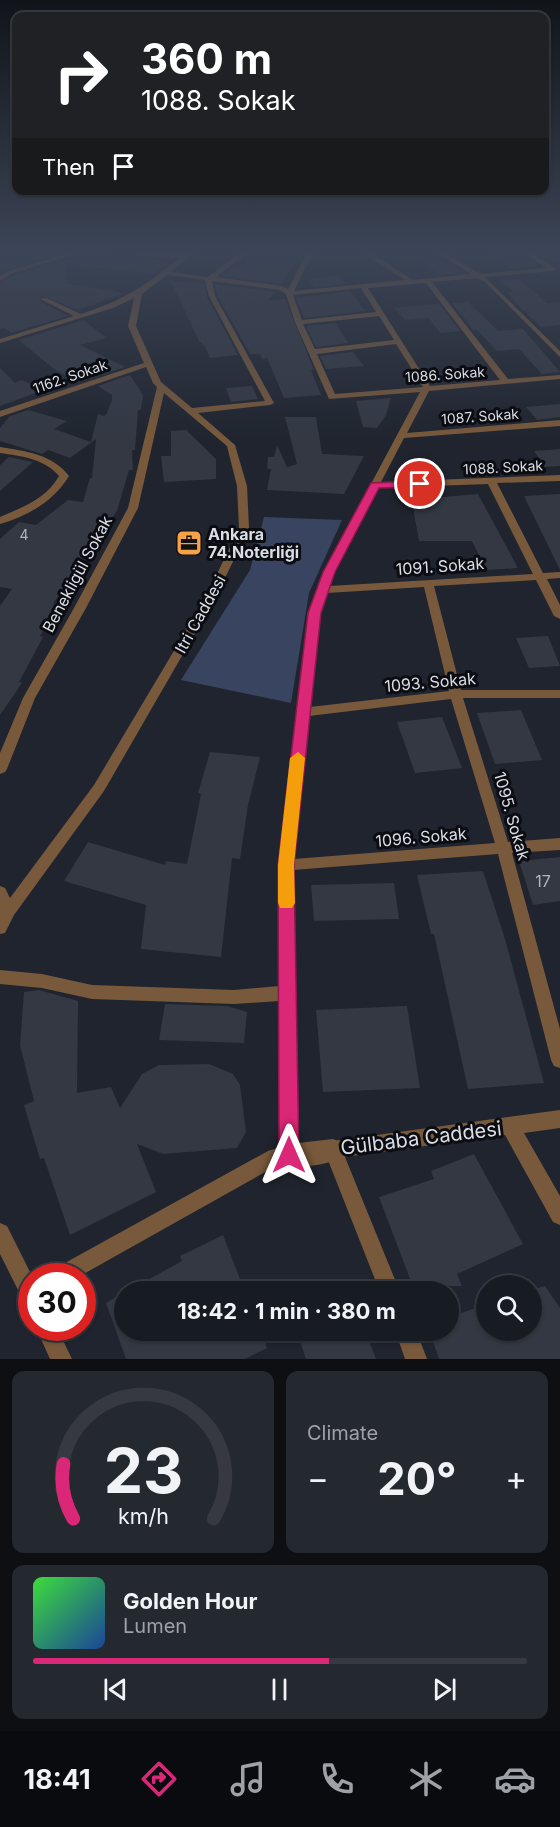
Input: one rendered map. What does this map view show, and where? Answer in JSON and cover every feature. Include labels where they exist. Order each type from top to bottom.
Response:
[{"type":"street","points":[[0,341],[85,314]]},
{"type":"street","name":"Itri Caddesi","points":[[0,928],[9,911],[99,788],[212,597],[244,528],[242,486],[231,445],[157,383],[132,326],[134,314]]},
{"type":"street","points":[[190,411],[270,403],[222,314]]},
{"type":"street","points":[[296,314],[312,352],[399,342]]},
{"type":"street","points":[[299,322],[377,314]]},
{"type":"street","points":[[289,1155],[286,865],[314,613],[329,572],[427,387],[381,314]]},
{"type":"street","points":[[454,314],[507,383]]},
{"type":"street","points":[[519,314],[560,354]]},
{"type":"street","name":"1086. Sokak","points":[[312,352],[332,397],[560,377]]},
{"type":"street","name":"1162. Sokak","points":[[0,414],[148,364]]},
{"type":"street","name":"Benekligül Sokak","points":[[0,769],[29,698],[133,508],[161,387]]},
{"type":"street","name":"1087. Sokak","points":[[401,436],[560,423]]},
{"type":"street","points":[[0,450],[44,460],[58,467],[64,476],[57,492],[0,520]]},
{"type":"street","name":"1088. Sokak","points":[[375,485],[560,478]]},
{"type":"street","points":[[492,482],[560,616]]},
{"type":"street","name":"1091. Sokak","points":[[322,590],[560,574]]},
{"type":"street","name":"1095. Sokak","points":[[428,583],[456,694],[503,848],[560,1060]]},
{"type":"street","name":"1093. Sokak","points":[[303,712],[456,694],[560,694]]},
{"type":"street","name":"1096. Sokak","points":[[286,865],[560,844]]},
{"type":"street","points":[[0,892],[9,911]]},
{"type":"street","points":[[0,977],[42,981],[92,992],[234,997],[287,993]]},
{"type":"street","name":"Gülbaba Caddesi","points":[[84,1263],[274,1157],[560,1119]]},
{"type":"street","points":[[510,1126],[560,1215]]},
{"type":"street","points":[[333,1150],[386,1281]]},
{"type":"street","points":[[0,1233],[18,1269]]},
{"type":"street","points":[[53,1341],[62,1359]]},
{"type":"street","points":[[409,1341],[416,1359]]},
{"type":"shaded area","points":[[264,517],[342,520],[309,593],[291,703],[181,680],[250,570]]},
{"type":"building","points":[[0,314],[68,316],[11,333],[5,328],[0,329]]},
{"type":"building","points":[[187,314],[216,314],[238,355],[210,358],[205,346],[199,341]]},
{"type":"building","points":[[228,314],[291,314],[314,370],[311,370],[321,395],[284,398],[267,358],[262,359],[260,354],[250,354]]},
{"type":"building","points":[[303,314],[335,314],[304,318]]},
{"type":"building","points":[[400,314],[447,314],[460,331],[440,333],[429,318],[405,320]]},
{"type":"building","points":[[461,314],[481,314],[498,331],[523,329],[560,372],[542,374],[519,349],[497,351],[477,330],[473,330]]},
{"type":"building","points":[[528,314],[560,314],[560,325],[541,327]]},
{"type":"building","points":[[83,320],[107,338],[80,345],[125,367],[89,379],[84,376],[74,380],[54,369],[19,340]]},
{"type":"building","points":[[336,323],[348,343],[316,347],[306,326]]},
{"type":"building","points":[[353,352],[364,366],[326,369],[320,356]]},
{"type":"building","points":[[0,368],[15,383],[22,380],[44,390],[0,406]]},
{"type":"building","points":[[130,375],[143,395],[141,410],[138,410],[135,450],[132,450],[133,470],[129,470],[117,511],[69,577],[74,577],[53,603],[61,605],[40,636],[43,637],[19,682],[22,683],[0,715],[0,606],[12,589],[0,587],[0,539],[19,522],[36,525],[68,500],[83,502],[90,478],[92,478],[96,439],[70,458],[48,450],[42,454],[0,441],[0,428],[10,416],[28,410],[67,421],[54,429],[91,442],[98,414],[104,416],[107,413],[112,400],[112,395],[98,386]]},
{"type":"building","points":[[252,386],[258,399],[231,402],[226,388]]},
{"type":"building","points":[[391,398],[386,415],[377,428],[363,427],[356,401]]},
{"type":"building","points":[[560,404],[560,417],[537,420],[526,407]]},
{"type":"building","points":[[285,417],[316,417],[322,454],[364,456],[344,494],[267,490],[271,469],[267,469],[268,457],[274,457],[277,445],[287,467],[297,464]]},
{"type":"building","points":[[186,430],[216,459],[216,479],[164,482],[161,456],[171,456],[171,431]]},
{"type":"building","points":[[560,449],[560,466],[545,467],[534,451]]},
{"type":"building","points":[[9,457],[33,462],[0,491],[0,465]]},
{"type":"building","points":[[429,491],[432,498],[478,494],[518,568],[486,570],[472,541],[419,541],[413,508],[408,508],[401,493]]},
{"type":"building","points":[[560,494],[560,570],[524,496]]},
{"type":"building","points":[[548,636],[560,666],[529,668],[516,638]]},
{"type":"building","points":[[521,710],[542,760],[495,764],[477,713]]},
{"type":"building","points":[[442,717],[462,768],[415,773],[397,722]]},
{"type":"building","points":[[210,752],[260,757],[248,805],[240,859],[232,858],[221,957],[141,949],[146,905],[64,881],[88,842],[165,865],[166,861],[187,864],[201,794],[198,793]]},
{"type":"building","points":[[560,857],[560,901],[533,905],[519,861]]},
{"type":"building","points":[[483,871],[505,939],[544,1083],[468,1089],[434,934],[431,934],[417,875]]},
{"type":"building","points":[[394,883],[399,919],[314,921],[311,885]]},
{"type":"building","points":[[39,990],[78,1001],[77,1093],[111,1087],[120,1108],[142,1074],[159,1065],[209,1064],[233,1074],[240,1085],[246,1132],[237,1148],[163,1154],[137,1144],[156,1192],[70,1235],[44,1158],[40,1159],[24,1105],[34,1101],[20,1045],[24,992]]},
{"type":"building","points":[[165,1004],[227,1006],[247,1012],[244,1043],[159,1040]]},
{"type":"building","points":[[407,1006],[420,1088],[323,1092],[316,1010]]},
{"type":"building","points":[[474,1154],[523,1244],[457,1274],[462,1286],[459,1286],[459,1281],[411,1281],[379,1197],[434,1179],[431,1171]]},
{"type":"building","points":[[223,1235],[241,1281],[146,1281],[182,1261],[180,1256]]},
{"type":"building","points":[[545,1286],[560,1308],[560,1359],[439,1359],[433,1341],[459,1341],[459,1314],[476,1308],[476,1341],[542,1341],[542,1287]]},
{"type":"building","points":[[114,1298],[114,1325],[106,1303]]},
{"type":"building","points":[[120,1341],[265,1341],[267,1348],[245,1359],[126,1359]]},
{"type":"building","points":[[300,1341],[369,1341],[376,1359],[306,1359]]},
{"type":"slow traffic","points":[[286,903],[286,865],[298,758]]},
{"type":"place","name":"Ankara 74.Noterliği","points":[[189,543]]},
{"type":"route","points":[[289,1155],[286,865],[314,613],[329,572],[375,485],[420,484]]}]
